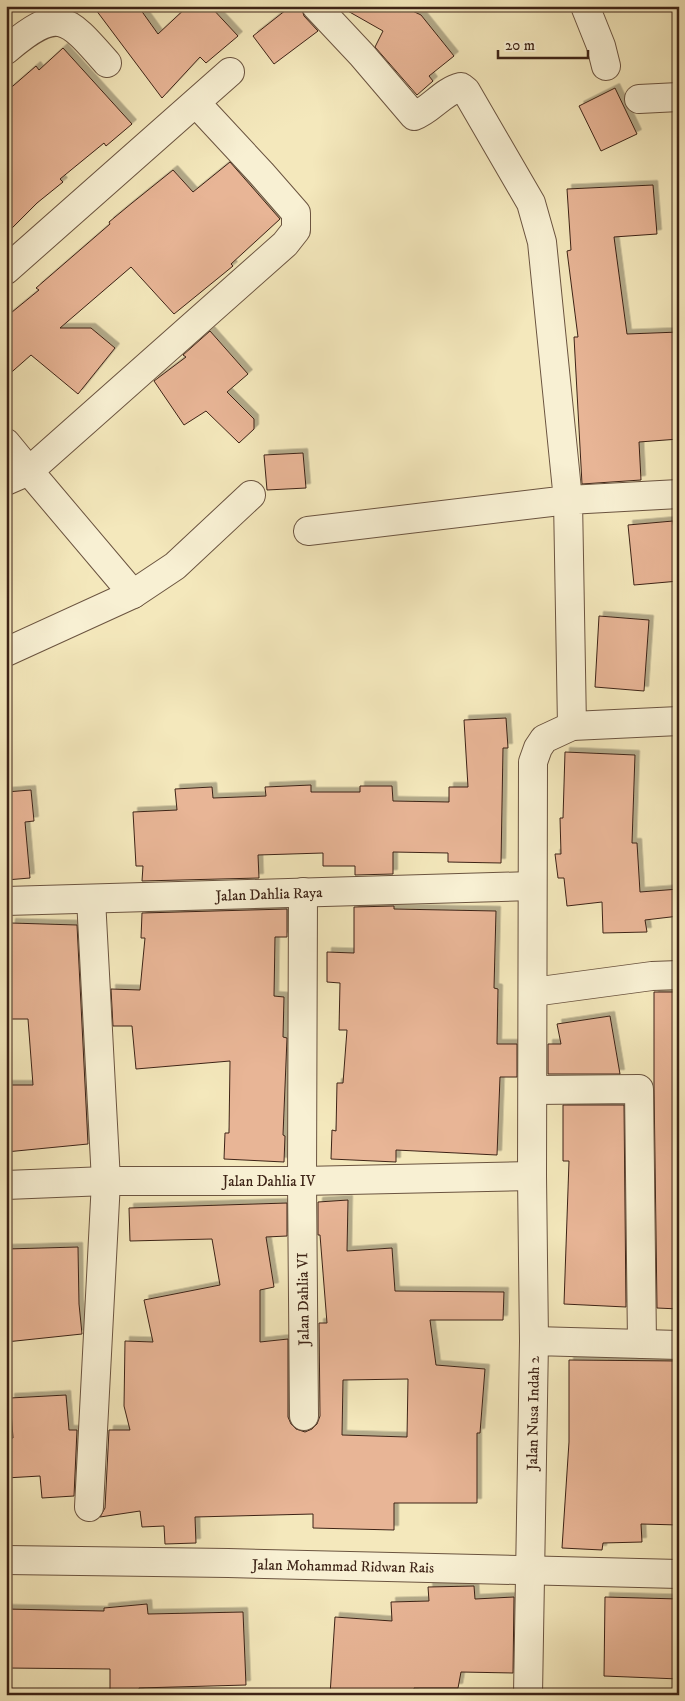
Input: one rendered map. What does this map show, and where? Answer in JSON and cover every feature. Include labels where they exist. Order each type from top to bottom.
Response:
[{"type":"street","points":[[316,6],[362,54],[414,116],[422,113],[454,89],[461,87],[466,90],[531,203],[542,242],[568,500],[572,726]]},
{"type":"street","points":[[585,6],[601,46],[606,66]]},
{"type":"street","points":[[6,50],[26,33],[41,25],[56,21],[68,24],[81,34],[107,63]]},
{"type":"street","points":[[6,270],[230,72]]},
{"type":"street","points":[[639,99],[679,97]]},
{"type":"street","points":[[18,476],[285,244],[296,230],[296,213],[196,103]]},
{"type":"street","points":[[6,443],[18,476],[133,594]]},
{"type":"street","points":[[308,530],[568,500],[679,494]]},
{"type":"street","points":[[6,652],[133,594],[175,566],[251,495]]},
{"type":"street","points":[[534,1341],[532,1176],[533,762],[538,748],[544,740],[572,726],[679,721]]},
{"type":"street","name":"Jalan Dahlia Raya","points":[[6,901],[532,886]]},
{"type":"street","name":"Jalan Dahlia VI","points":[[303,892],[302,1181],[304,1416]]},
{"type":"street","points":[[88,1507],[106,1181],[91,899]]},
{"type":"street","points":[[533,992],[652,976],[679,975]]},
{"type":"street","points":[[532,1090],[639,1089],[642,1344]]},
{"type":"street","name":"Jalan Dahlia IV","points":[[6,1185],[106,1181],[302,1181],[532,1176]]},
{"type":"street","name":"Jalan Nusa Indah 2","points":[[528,1695],[534,1341],[679,1345]]},
{"type":"street","name":"Jalan Mohammad Ridwan Rais","points":[[6,1560],[85,1560],[679,1574]]},
{"type":"building","points":[[93,6],[138,6],[158,34],[188,6],[210,6],[238,36],[206,63],[200,57],[162,98]]},
{"type":"building","points":[[291,6],[301,6],[304,16],[318,31],[274,64],[253,36]]},
{"type":"building","points":[[339,6],[402,6],[421,15],[454,56],[429,76],[433,81],[417,95],[375,47],[383,31]]},
{"type":"building","points":[[63,48],[132,124],[106,146],[104,143],[60,179],[63,182],[37,203],[6,234],[6,92],[36,66],[39,70]]},
{"type":"building","points":[[615,88],[637,134],[601,151],[579,106]]},
{"type":"building","points":[[230,162],[280,219],[231,264],[233,266],[174,314],[131,267],[60,328],[91,328],[115,348],[78,394],[31,355],[6,377],[6,317],[39,290],[36,288],[110,224],[109,222],[173,170],[193,192]]},
{"type":"building","points":[[653,185],[657,234],[614,237],[627,334],[679,332],[679,439],[639,442],[641,480],[582,484],[574,337],[578,337],[567,251],[571,250],[567,189]]},
{"type":"building","points":[[210,331],[248,374],[227,392],[254,419],[254,429],[239,443],[206,411],[184,425],[154,381],[186,357],[183,355]]},
{"type":"building","points":[[303,453],[306,488],[267,490],[264,455]]},
{"type":"building","points":[[673,521],[679,581],[634,585],[628,525]]},
{"type":"building","points":[[599,616],[649,620],[644,691],[595,687]]},
{"type":"building","points":[[506,718],[508,748],[503,748],[501,863],[448,862],[448,853],[393,852],[393,874],[355,875],[355,866],[323,866],[323,853],[258,855],[259,878],[142,881],[143,866],[136,866],[133,812],[177,810],[175,789],[212,787],[213,798],[266,796],[265,787],[311,785],[311,792],[360,792],[360,786],[392,786],[393,801],[449,802],[449,787],[468,787],[464,720]]},
{"type":"building","points":[[565,752],[635,755],[632,843],[637,843],[640,892],[679,889],[679,916],[645,920],[647,932],[603,933],[602,902],[567,906],[564,878],[558,878],[555,854],[561,854],[560,818],[563,818]]},
{"type":"building","points":[[31,790],[34,821],[25,822],[30,878],[6,880],[6,792]]},
{"type":"building","points":[[394,906],[394,909],[496,911],[494,988],[498,989],[497,1044],[517,1044],[517,1077],[500,1077],[497,1155],[396,1150],[396,1162],[331,1159],[332,1130],[336,1131],[337,1083],[343,1083],[347,1030],[339,1030],[340,983],[327,982],[327,952],[354,953],[354,907]]},
{"type":"building","points":[[287,909],[287,937],[275,937],[274,996],[284,997],[283,1037],[287,1038],[283,1135],[285,1136],[284,1162],[224,1159],[225,1133],[229,1133],[230,1061],[136,1069],[132,1026],[113,1026],[111,989],[140,990],[145,938],[141,938],[142,913]]},
{"type":"building","points":[[11,923],[77,925],[88,1144],[6,1152],[6,1085],[33,1085],[28,1019],[7,1019]]},
{"type":"building","points":[[654,992],[679,992],[679,1309],[657,1308]]},
{"type":"building","points":[[610,1016],[620,1074],[548,1074],[548,1044],[561,1044],[557,1024]]},
{"type":"building","points":[[563,1105],[624,1105],[626,1307],[564,1304],[569,1161],[563,1161]]},
{"type":"building","points":[[348,1200],[347,1251],[392,1248],[395,1291],[504,1292],[503,1320],[430,1320],[436,1365],[485,1369],[480,1433],[477,1433],[477,1503],[394,1503],[394,1530],[313,1528],[313,1514],[195,1517],[196,1543],[165,1544],[164,1526],[142,1527],[140,1511],[100,1517],[105,1508],[109,1430],[130,1430],[124,1406],[125,1341],[153,1342],[144,1300],[220,1285],[212,1239],[130,1241],[129,1208],[287,1203],[287,1236],[266,1237],[274,1287],[260,1290],[260,1342],[288,1339],[288,1417],[296,1429],[305,1432],[317,1424],[320,1416],[319,1323],[327,1323],[320,1235],[318,1235],[318,1202]],"holes":[[[408,1379],[407,1437],[342,1435],[343,1380]]]},
{"type":"building","points":[[78,1247],[79,1304],[82,1334],[6,1342],[6,1249]]},
{"type":"building","points":[[569,1360],[679,1361],[679,1525],[641,1524],[642,1542],[603,1543],[602,1550],[562,1548],[569,1442]]},
{"type":"building","points":[[66,1395],[69,1430],[77,1430],[74,1496],[42,1498],[40,1476],[6,1478],[6,1438],[13,1438],[10,1398]]},
{"type":"building","points":[[474,1586],[475,1599],[514,1597],[513,1673],[461,1672],[458,1688],[414,1688],[414,1695],[330,1695],[335,1617],[392,1621],[391,1602],[429,1601],[428,1587]]},
{"type":"building","points":[[605,1597],[679,1599],[679,1679],[604,1676]]},
{"type":"building","points":[[147,1604],[148,1614],[243,1612],[246,1685],[139,1688],[139,1695],[110,1695],[110,1669],[6,1668],[6,1609],[104,1611],[104,1608]]}]
